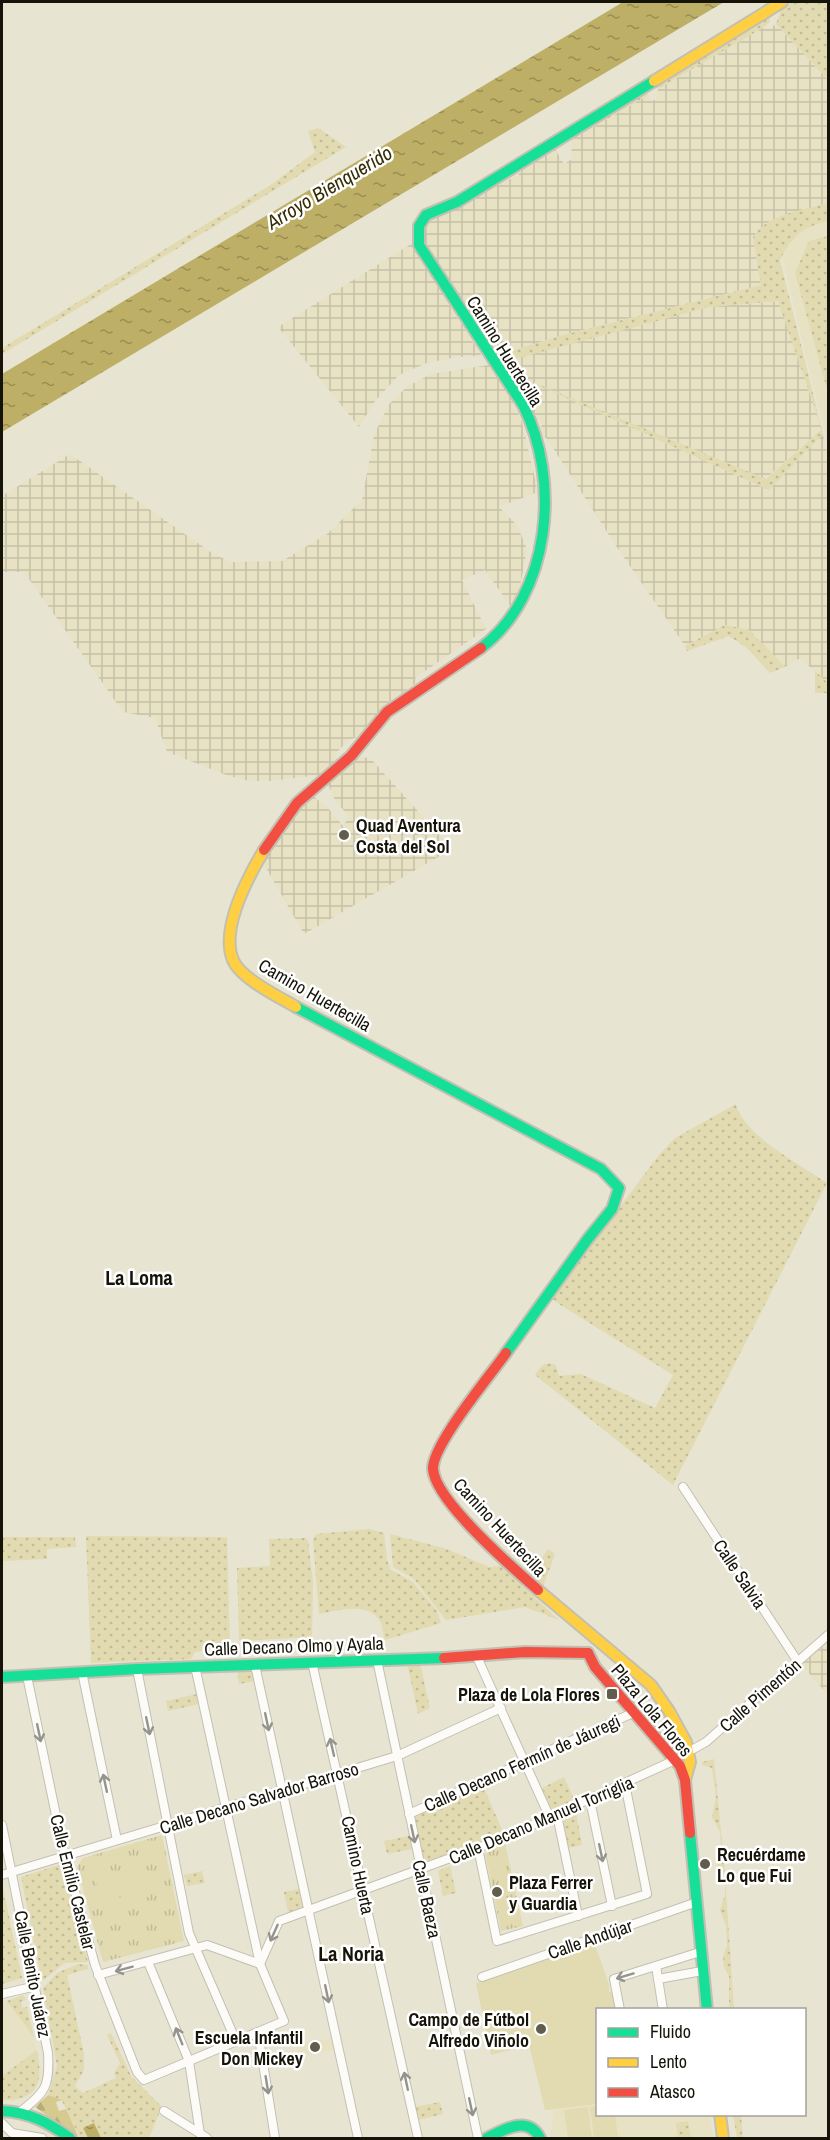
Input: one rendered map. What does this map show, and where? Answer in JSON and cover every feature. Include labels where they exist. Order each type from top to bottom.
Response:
[{"type":"street","name":"Camino Huertecilla","points":[[599,1641],[504,1559],[448,1500],[433,1472],[438,1448],[587,1240],[613,1209],[619,1200],[619,1188],[601,1169],[314,1017],[251,980],[233,962],[229,944],[231,925],[243,889],[262,851],[298,801],[352,755],[390,709],[476,652],[505,626],[526,594],[542,540],[542,488],[535,432],[514,392],[419,245],[416,230],[420,220],[457,202],[782,2]]},
{"type":"street","name":"Calle Salvia","points":[[682,1487],[798,1662]]},
{"type":"street","name":"Calle Pimentón","points":[[688,1752],[706,1742],[828,1635]]},
{"type":"street","points":[[588,1653],[599,1641]]},
{"type":"street","name":"Plaza Lola Flores","points":[[599,1641],[651,1685],[667,1705],[688,1752],[690,1763],[685,1780]]},
{"type":"street","name":"Calle Decano Olmo y Ayala","points":[[2,1677],[195,1666],[477,1657],[525,1652],[588,1653]]},
{"type":"street","name":"Plaza Lola Flores","points":[[588,1653],[595,1667],[675,1760],[685,1780]]},
{"type":"street","points":[[477,1657],[525,1762],[554,1816],[578,1916]]},
{"type":"street","name":"Calle Baeza","points":[[376,1660],[478,2139]]},
{"type":"street","name":"Camino Huerta","points":[[312,1662],[339,1775],[418,2139]]},
{"type":"street","points":[[255,1665],[358,2139]]},
{"type":"street","points":[[189,2061],[284,2021],[260,1964],[195,1666]]},
{"type":"street","points":[[136,1669],[189,1933],[236,2041]]},
{"type":"street","points":[[82,1672],[117,1840]]},
{"type":"street","name":"Calle Emilio Castelar","points":[[27,1676],[65,1856],[98,1975],[136,2072],[144,2080],[189,2061]]},
{"type":"street","name":"Calle Decano Salvador Barroso","points":[[2,1875],[397,1756],[501,1708]]},
{"type":"street","name":"Calle Decano Fermín de Jáuregi","points":[[409,1814],[635,1712]]},
{"type":"street","name":"Calle Decano Manuel Torriglia","points":[[260,1964],[279,1921],[478,1848],[590,1800],[675,1760]]},
{"type":"street","points":[[685,1780],[707,2008]]},
{"type":"street","points":[[478,1848],[497,1941],[646,1894],[625,1784]]},
{"type":"street","points":[[590,1800],[612,1906]]},
{"type":"street","name":"Calle Benito Juárez","points":[[2,1825],[36,1986],[48,2053],[50,2079],[42,2095],[20,2112]]},
{"type":"street","name":"Calle Andújar","points":[[482,1977],[697,1902]]},
{"type":"street","points":[[98,1975],[207,1945],[260,1964]]},
{"type":"street","points":[[620,2008],[614,1979],[700,1952]]},
{"type":"street","points":[[148,1962],[189,2061],[204,2136]]},
{"type":"street","points":[[656,1966],[663,2008]]},
{"type":"street","points":[[657,1979],[702,1971]]},
{"type":"street","points":[[2,1995],[36,1986]]},
{"type":"street","points":[[258,2032],[275,2139]]},
{"type":"street","points":[[2,2111],[20,2112],[49,2122],[70,2139]]},
{"type":"street","points":[[164,2111],[204,2136]]},
{"type":"street","points":[[720,2116],[723,2139]]},
{"type":"street","points":[[2,2123],[12,2133],[42,2139]]},
{"type":"street","points":[[487,2139],[514,2125],[526,2125],[534,2129],[540,2139]]},
{"type":"shaded area","points":[[776,24],[828,80],[828,203],[770,221],[753,237],[761,285],[567,334],[497,355],[426,247],[423,229],[430,219],[518,175],[527,165],[555,149],[564,164],[572,159],[571,140],[648,95],[652,101],[656,99],[658,89],[764,27],[770,28]]},
{"type":"shaded area","points":[[828,218],[828,446],[776,232]]},
{"type":"shaded area","points":[[411,244],[482,356],[457,357],[427,363],[399,375],[375,401],[359,427],[278,327]]},
{"type":"shaded area","points":[[779,301],[822,429],[765,479],[545,388],[769,490],[823,434],[828,457],[828,683],[800,658],[785,667],[749,630],[725,626],[685,646],[616,546],[547,439],[537,431],[542,425],[510,375],[517,375],[511,360],[574,342],[709,307]]},
{"type":"shaded area","points":[[489,365],[510,394],[522,422],[538,492],[499,507],[517,525],[527,549],[518,597],[511,607],[485,570],[462,580],[486,629],[415,678],[418,682],[386,704],[358,737],[349,740],[336,753],[337,761],[321,775],[271,781],[249,781],[229,776],[167,752],[155,718],[123,712],[24,572],[2,572],[2,496],[70,454],[215,555],[232,562],[282,561],[327,534],[362,500],[374,435],[389,404],[408,386],[431,374]]},
{"type":"shaded area","points":[[362,756],[372,760],[452,849],[304,934],[262,861],[289,821],[313,796],[328,808],[343,826],[349,817],[335,800],[328,784]]},
{"type":"shaded area","points":[[828,1643],[828,1695],[801,1664]]},
{"type":"shaded area","points":[[23,1995],[26,2000],[21,2001],[22,2008],[27,2007],[41,2072],[38,2084],[27,2097],[13,2101],[2,2100],[2,2003]]},
{"type":"shaded area","name":"Escuela Infantil Don Mickey","points":[[332,2038],[334,2050],[299,2058],[296,2045]]},
{"type":"shaded area","points":[[596,2104],[596,2116],[708,2116],[713,2138],[550,2138],[554,2109]]},
{"type":"green space","points":[[787,2],[828,2],[828,80],[776,24],[783,4]]},
{"type":"green space","points":[[770,16],[770,22],[764,27],[658,89],[658,80],[762,17]]},
{"type":"green space","points":[[643,89],[648,95],[583,133],[581,130]]},
{"type":"green space","points":[[318,128],[346,147],[2,354],[2,348],[272,184],[315,152],[308,131]]},
{"type":"green space","points":[[828,203],[828,221],[812,226],[799,234],[780,260],[821,427],[778,301],[709,307],[511,360],[497,355],[567,334],[761,285],[753,237],[759,229],[787,214]]},
{"type":"green space","points":[[828,236],[828,393],[795,273],[809,241]]},
{"type":"green space","points":[[518,376],[766,479],[822,429],[823,434],[769,490]]},
{"type":"green space","points":[[725,625],[749,630],[785,667],[770,673],[747,648],[729,636],[687,651],[685,646]]},
{"type":"green space","points":[[815,671],[828,683],[828,693],[815,693]]},
{"type":"green space","points":[[736,1104],[741,1116],[761,1138],[827,1183],[673,1485],[535,1375],[543,1365],[556,1365],[559,1376],[581,1374],[655,1408],[673,1375],[551,1299],[659,1155],[675,1138]]},
{"type":"green space","points":[[369,1529],[384,1533],[387,1560],[391,1570],[413,1582],[437,1611],[441,1623],[385,1640],[380,1621],[368,1611],[352,1609],[319,1614],[313,1540],[316,1534]]},
{"type":"green space","points":[[390,1534],[447,1549],[489,1567],[501,1566],[559,1620],[525,1607],[446,1620],[413,1578],[393,1567]]},
{"type":"green space","points":[[86,1536],[227,1537],[230,1646],[195,1652],[191,1659],[91,1663]]},
{"type":"green space","points":[[2,1537],[75,1537],[76,1547],[47,1549],[47,1559],[2,1561]]},
{"type":"green space","points":[[305,1538],[308,1540],[313,1582],[312,1637],[239,1641],[237,1568],[270,1566],[269,1539]]},
{"type":"green space","points":[[548,1549],[555,1554],[543,1587],[530,1576]]},
{"type":"green space","points":[[407,1663],[420,1663],[430,1708],[418,1714]]},
{"type":"green space","points":[[237,1670],[253,1670],[255,1681],[239,1684]]},
{"type":"green space","points":[[197,1694],[199,1704],[168,1711],[166,1701]]},
{"type":"green space","points":[[659,1707],[669,1717],[677,1734],[686,1765],[646,1719],[652,1708]],"holes":[[[658,1711],[670,1726],[668,1728],[676,1741],[672,1745],[649,1718]]]},
{"type":"green space","points":[[714,1759],[725,1872],[719,1873],[716,1860],[721,1846],[720,1832],[712,1817],[716,1797],[712,1768],[702,1765],[702,1762]]},
{"type":"green space","points":[[564,1777],[575,1801],[552,1812],[542,1788]]},
{"type":"green space","points":[[483,1786],[503,1832],[424,1864],[413,1817]]},
{"type":"green space","points":[[576,1812],[582,1845],[568,1848],[561,1817]]},
{"type":"green space","points":[[162,1835],[184,1941],[103,1962],[77,1867],[83,1858]]},
{"type":"green space","points":[[409,1836],[412,1849],[387,1854],[384,1841]]},
{"type":"green space","name":"Plaza Ferrer y Guardia","points":[[505,1843],[523,1926],[501,1931],[485,1854]]},
{"type":"green space","points":[[62,1864],[88,1962],[65,1963],[42,1981],[21,1877]]},
{"type":"green space","points":[[138,1865],[148,1897],[131,1902],[121,1870]]},
{"type":"green space","points":[[450,1866],[456,1893],[443,1896],[438,1871]]},
{"type":"green space","points":[[202,1871],[205,1883],[187,1886],[184,1875]]},
{"type":"green space","points":[[112,1872],[122,1905],[105,1910],[95,1878]]},
{"type":"green space","points":[[725,1876],[734,2008],[729,2008],[729,1976],[724,1967],[723,1957],[727,1946],[726,1926],[720,1910],[725,1895]]},
{"type":"green space","points":[[2,1883],[22,1978],[2,1984]]},
{"type":"green space","points":[[299,1889],[303,1908],[288,1912],[284,1892]]},
{"type":"green space","name":"Campo de Fútbol Alfredo Viñolo","points":[[594,1942],[609,1985],[609,1992],[613,1991],[617,2008],[596,2008],[596,2104],[545,2110],[529,2045],[491,2055],[476,1983]]},
{"type":"green space","points":[[78,1964],[88,1965],[88,1969],[67,1975],[84,2054],[84,2070],[75,2086],[83,2093],[116,2078],[114,2073],[120,2063],[107,2035],[111,2033],[131,2076],[162,2107],[149,2138],[101,2138],[94,2123],[83,2129],[88,2138],[80,2138],[62,2101],[48,2095],[57,2066],[43,1988],[57,1973]]},
{"type":"green space","points":[[23,1995],[26,2000],[21,2001],[22,2008],[27,2007],[34,2037],[7,2001]]},
{"type":"green space","points":[[37,2050],[39,2072],[36,2087],[24,2097],[2,2100],[2,2076]]},
{"type":"green space","points":[[48,2095],[62,2100],[56,2102],[59,2111],[66,2109],[79,2138],[35,2107]]},
{"type":"green space","points":[[440,2102],[443,2114],[418,2120],[414,2107]]},
{"type":"green space","points":[[596,2106],[596,2116],[615,2116],[618,2137],[594,2138],[590,2107]]},
{"type":"green space","points":[[588,2107],[592,2138],[568,2138],[564,2110]]},
{"type":"green space","points":[[733,2116],[741,2116],[743,2138],[737,2138]]},
{"type":"green space","points":[[688,2121],[691,2138],[678,2138],[676,2123]]},
{"type":"water","name":"Arroyo Bienquerido","points":[[623,2],[724,2],[2,432],[2,374]]},
{"type":"water","points":[[94,2123],[101,2138],[88,2138],[83,2128]]},
{"type":"traffic: fast","points":[[481,648],[504,625],[522,598],[535,568],[542,535],[545,501],[542,467],[535,435],[523,405],[419,245],[419,226],[426,215],[457,202],[654,81]]},
{"type":"traffic: fast","points":[[296,1007],[601,1169],[619,1188],[612,1209],[506,1353]]},
{"type":"traffic: fast","points":[[2,1677],[137,1669],[444,1658]]},
{"type":"traffic: fast","points":[[690,1833],[707,2008]]},
{"type":"traffic: fast","points":[[2,2111],[38,2119],[70,2138]]},
{"type":"traffic: fast","points":[[487,2138],[516,2126],[529,2127],[540,2138]]},
{"type":"traffic: slow","points":[[654,81],[782,2]]},
{"type":"traffic: slow","points":[[264,850],[238,903],[230,934],[230,947],[233,960],[243,974],[296,1007]]},
{"type":"traffic: slow","points":[[538,1590],[651,1685],[686,1742],[690,1762],[685,1780]]},
{"type":"traffic: slow","points":[[720,2116],[723,2138]]},
{"type":"traffic: jam","points":[[264,850],[297,803],[351,756],[387,712],[481,648]]},
{"type":"traffic: jam","points":[[506,1353],[451,1428],[435,1458],[433,1469],[437,1482],[461,1516],[538,1590]]},
{"type":"traffic: jam","points":[[444,1658],[525,1652],[588,1653]]},
{"type":"traffic: jam","points":[[588,1653],[595,1667],[680,1766],[685,1780],[690,1833]]},
{"type":"place","name":"Quad Aventura Costa del Sol","points":[[344,835]]},
{"type":"place","name":"Plaza de Lola Flores","points":[[612,1694]]},
{"type":"place","name":"Recuérdame Lo que Fui","points":[[705,1864]]},
{"type":"place","name":"Plaza Ferrer y Guardia","points":[[497,1892]]},
{"type":"place","name":"Campo de Fútbol Alfredo Viñolo","points":[[541,2029]]},
{"type":"place","name":"Escuela Infantil Don Mickey","points":[[315,2047]]},
{"type":"district","name":"La Loma","points":[[139,1277]]},
{"type":"district","name":"La Noria","points":[[351,1953]]}]
